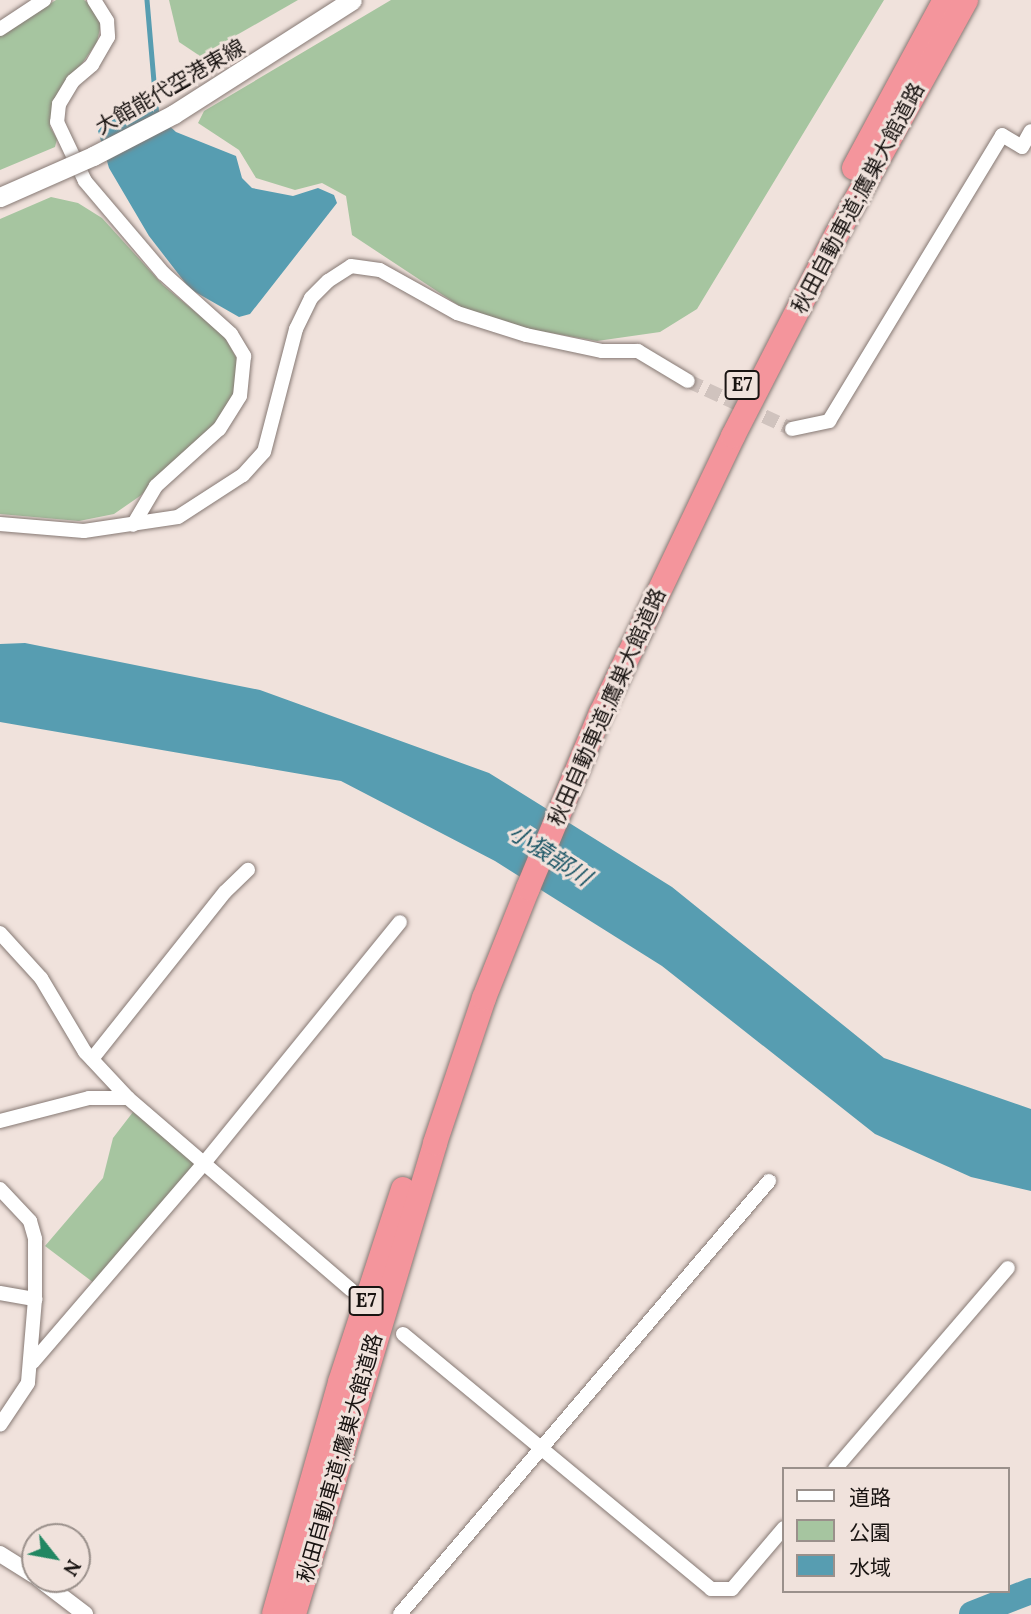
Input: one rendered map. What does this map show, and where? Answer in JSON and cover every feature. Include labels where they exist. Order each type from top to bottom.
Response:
[{"type":"highway","points":[[906,68],[938,0]]},
{"type":"highway","name":"秋田自動車道;鷹巣大館道路","points":[[274,1614],[362,1315],[479,995],[596,710],[714,439],[906,68],[944,0]]},
{"type":"highway","name":"秋田自動車道;鷹巣大館道路","points":[[596,710],[733,436],[888,138],[966,0]]},
{"type":"highway","points":[[888,138],[971,0]]},
{"type":"highway","name":"秋田自動車道;鷹巣大館道路","points":[[294,1614],[479,995]]},
{"type":"main road","name":"大館能代空港東線","points":[[0,197],[174,114],[352,0]]},
{"type":"street","points":[[0,29],[44,0]]},
{"type":"street","points":[[94,0],[107,21],[108,37],[92,65],[66,93],[57,122],[85,181],[163,273],[231,334],[244,356],[240,396],[226,418],[156,486],[133,525]]},
{"type":"street","points":[[792,429],[830,421],[1002,135],[1022,147],[1031,131]]},
{"type":"street","points":[[0,524],[84,531],[178,517],[243,475],[264,452],[296,329],[311,298],[351,266],[380,270],[457,313],[526,335],[602,351],[638,351],[688,381]]},
{"type":"street","points":[[92,1059],[248,870]]},
{"type":"street","points":[[33,1362],[205,1162],[400,922]]},
{"type":"street","points":[[0,933],[41,978],[92,1059],[128,1098],[351,1290]]},
{"type":"street","points":[[0,1121],[89,1098],[128,1098]]},
{"type":"street","points":[[400,1614],[769,1181]]},
{"type":"street","points":[[0,1189],[30,1221],[35,1239],[35,1299],[33,1362],[29,1383],[0,1425]]},
{"type":"street","points":[[837,1467],[1007,1268]]},
{"type":"street","points":[[0,1293],[35,1299]]},
{"type":"street","points":[[403,1334],[711,1589],[732,1589],[782,1530]]},
{"type":"street","points":[[0,1554],[21,1568]]},
{"type":"street","points":[[57,1593],[85,1614]]},
{"type":"green space","points":[[56,0],[84,0],[93,6],[101,24],[97,42],[54,104],[50,127],[57,139],[55,147],[0,170],[0,35]]},
{"type":"green space","points":[[169,0],[298,0],[200,56],[179,42]]},
{"type":"green space","points":[[391,0],[884,0],[697,309],[660,332],[597,341],[517,327],[461,307],[352,235],[346,196],[322,183],[295,190],[256,178],[239,150],[198,123],[204,111]]},
{"type":"green space","points":[[51,197],[78,203],[102,218],[163,285],[224,336],[237,359],[235,393],[217,424],[140,496],[114,514],[79,521],[0,514],[0,219]]},
{"type":"green space","points":[[133,1112],[196,1164],[94,1283],[45,1246],[103,1178],[113,1138]]},
{"type":"water","points":[[142,101],[176,132],[236,156],[242,178],[252,188],[293,196],[318,188],[334,195],[337,203],[250,314],[239,317],[190,289],[149,236],[109,168],[98,131],[111,114]]},
{"type":"water","name":"小猿部川","points":[[25,643],[260,690],[489,773],[672,887],[884,1058],[1031,1109],[1031,1191],[971,1177],[875,1134],[662,966],[495,861],[341,781],[0,722],[0,644]]},
{"type":"waterway","points":[[147,0],[157,116]]},
{"type":"waterway","points":[[972,1614],[1031,1591]]},
{"type":"tunnel","points":[[688,381],[792,429]]}]
